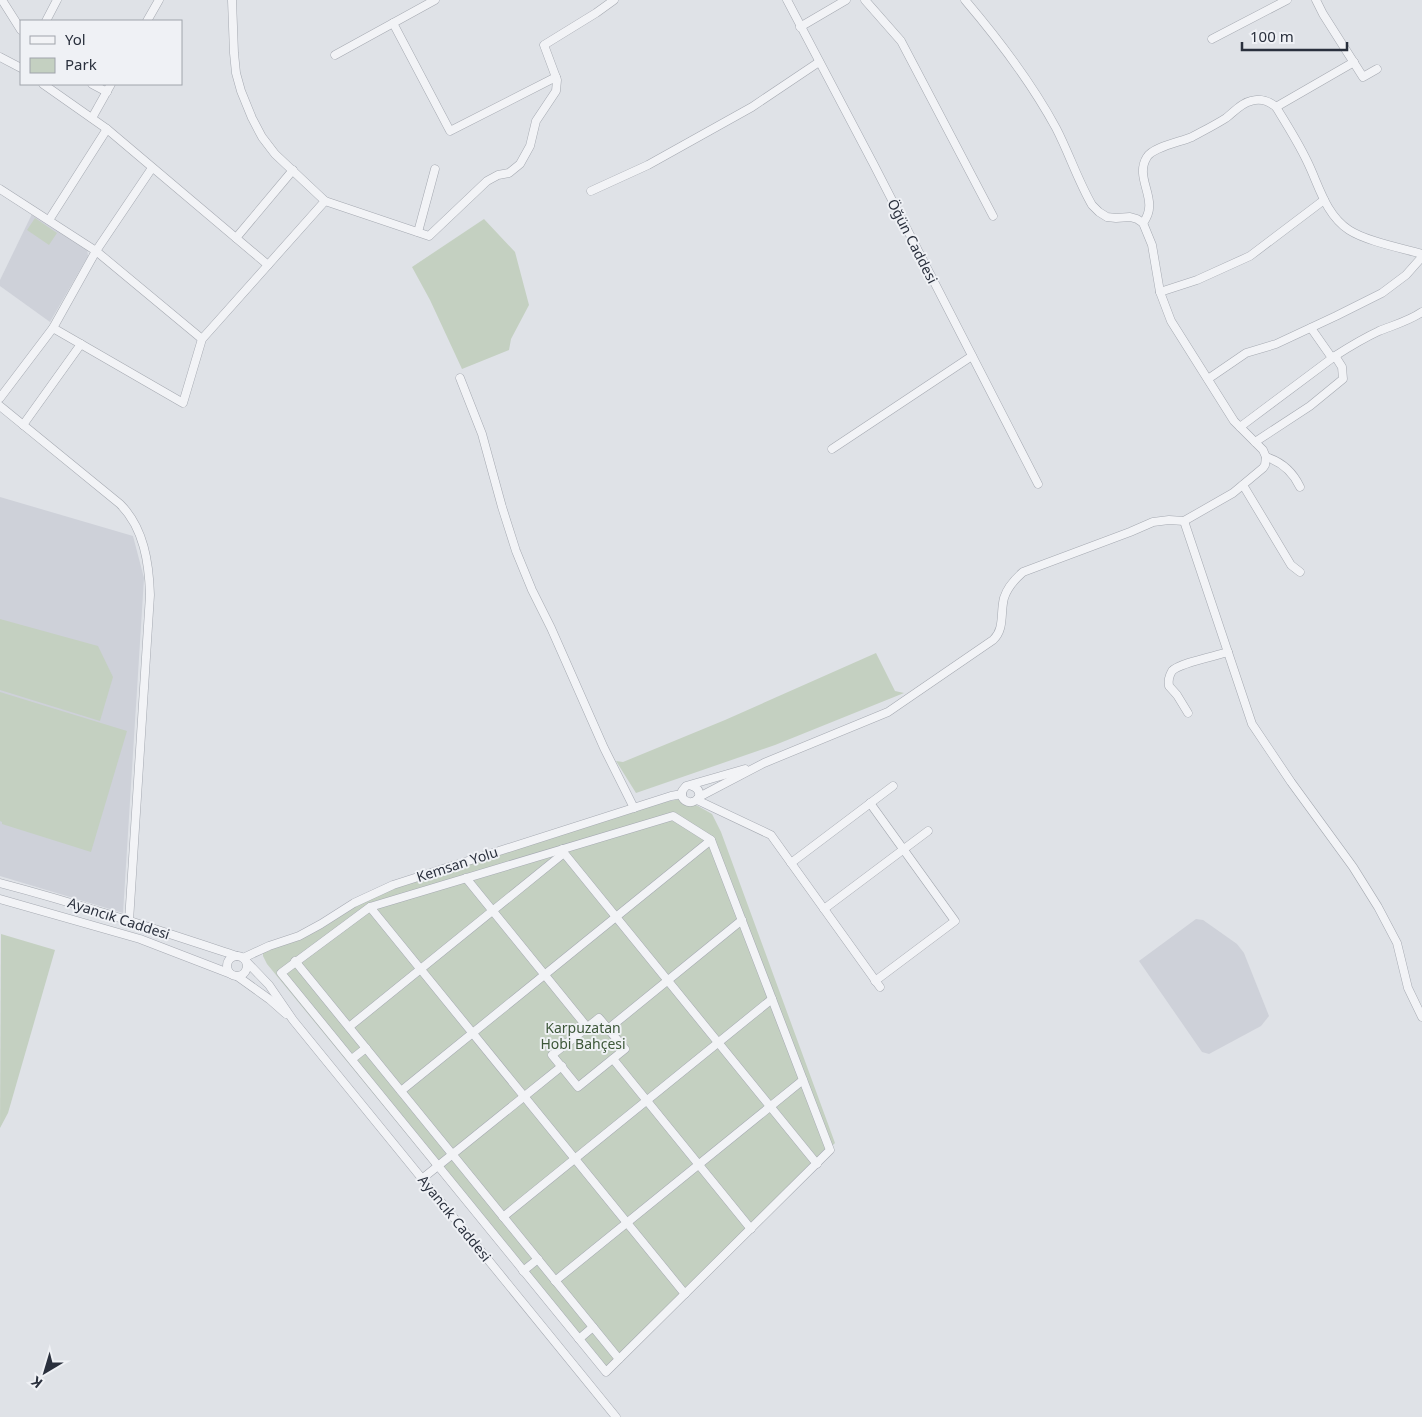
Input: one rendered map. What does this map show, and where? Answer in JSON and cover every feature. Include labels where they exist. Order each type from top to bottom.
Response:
[{"type":"street","points":[[2,0],[20,28]]},
{"type":"street","points":[[47,20],[57,0]]},
{"type":"street","points":[[148,20],[159,0]]},
{"type":"street","points":[[232,0],[235,63],[241,92],[262,137],[276,154],[324,202],[429,236],[488,181],[498,175],[509,173],[518,167],[530,146],[536,121],[556,91],[558,84],[544,45],[614,0]]},
{"type":"street","points":[[335,55],[393,23],[421,3],[436,0]]},
{"type":"street","name":"Öğün Caddesi","points":[[787,0],[879,174],[1038,484]]},
{"type":"street","points":[[800,27],[846,0]]},
{"type":"street","points":[[865,0],[901,41],[993,216]]},
{"type":"street","points":[[764,764],[692,786],[686,786],[682,794],[684,799],[689,803],[764,764],[888,712],[998,635],[1001,629],[1005,595],[1023,572],[1145,525],[1162,521],[1184,521],[1233,493],[1265,465],[1266,457],[1263,450],[1234,421],[1176,330],[1160,292],[1152,245],[1142,224],[1130,217],[1107,217],[1092,205],[1057,130],[1037,95],[1005,50],[965,0]]},
{"type":"street","points":[[1212,39],[1287,0]]},
{"type":"street","points":[[1316,0],[1322,14],[1364,77],[1377,69]]},
{"type":"street","points":[[393,23],[450,131],[556,77]]},
{"type":"street","points":[[0,57],[20,67]]},
{"type":"street","points":[[590,191],[648,165],[752,107],[819,62]]},
{"type":"street","points":[[1276,108],[1354,62]]},
{"type":"street","points":[[44,85],[107,129],[268,266]]},
{"type":"street","points":[[94,85],[106,92]]},
{"type":"street","points":[[92,118],[110,85]]},
{"type":"street","points":[[1142,224],[1148,214],[1150,204],[1142,171],[1150,153],[1157,148],[1181,141],[1207,129],[1248,102],[1264,100],[1276,108],[1304,154],[1324,200],[1337,220],[1356,234],[1422,256],[1406,275],[1382,293],[1276,344],[1246,353],[1208,379]]},
{"type":"street","points":[[49,220],[107,129]]},
{"type":"street","points":[[0,398],[53,328],[96,251],[152,168]]},
{"type":"street","points":[[418,232],[435,169]]},
{"type":"street","points":[[236,238],[293,170]]},
{"type":"street","points":[[0,190],[96,251],[202,339]]},
{"type":"street","points":[[1160,292],[1197,280],[1250,256],[1324,200]]},
{"type":"street","points":[[53,328],[183,403],[202,339],[324,202]]},
{"type":"street","points":[[1240,427],[1334,357],[1364,338],[1411,320],[1422,312]]},
{"type":"street","points":[[1255,442],[1310,406],[1343,379],[1342,367],[1311,328]]},
{"type":"street","points":[[23,425],[81,344]]},
{"type":"street","points":[[832,450],[972,356]]},
{"type":"street","points":[[460,378],[482,434],[509,531],[523,570],[552,628],[604,748],[634,808]]},
{"type":"street","points":[[0,406],[126,510],[138,529],[146,556],[150,595],[129,921]]},
{"type":"street","points":[[1266,457],[1284,466],[1294,476],[1300,487]]},
{"type":"street","points":[[1243,485],[1291,565],[1300,572]]},
{"type":"street","points":[[1184,521],[1252,724],[1291,782],[1353,867],[1388,925],[1397,943],[1408,988],[1422,1017]]},
{"type":"street","points":[[1188,712],[1169,686],[1171,674],[1180,666],[1228,652]]},
{"type":"street","points":[[692,786],[697,789],[698,799]]},
{"type":"street","points":[[791,862],[893,786]]},
{"type":"street","name":"Kemsan Yolu","points":[[242,958],[269,946],[300,936],[354,903],[393,885],[682,794]]},
{"type":"street","points":[[698,799],[771,835],[878,984],[954,921],[870,803]]},
{"type":"street","points":[[673,816],[711,840],[830,1150],[606,1372],[281,973],[370,907],[564,851],[673,816]]},
{"type":"street","points":[[824,909],[928,831]]},
{"type":"street","points":[[401,1091],[711,840]]},
{"type":"street","points":[[349,1027],[564,851]]},
{"type":"street","points":[[564,851],[817,1164]]},
{"type":"street","points":[[466,878],[587,1027]]},
{"type":"street","name":"Ayancık Caddesi","points":[[0,884],[54,898],[242,958],[269,985],[293,1020],[616,1417]]},
{"type":"street","name":"Ayancık Caddesi","points":[[0,899],[140,939],[234,975],[269,999],[293,1020]]},
{"type":"street","points":[[370,907],[685,1294]]},
{"type":"street","points":[[608,1029],[742,920]]},
{"type":"street","points":[[231,958],[242,958],[247,966],[245,972],[234,975],[228,969],[228,963],[231,958]]},
{"type":"street","points":[[296,961],[619,1359]]},
{"type":"street","points":[[503,1217],[772,999]]},
{"type":"street","points":[[599,1018],[608,1029],[625,1049],[578,1087],[552,1055],[599,1018]]},
{"type":"street","points":[[352,1059],[366,1048]]},
{"type":"street","points":[[613,1059],[751,1229]]},
{"type":"street","points":[[423,1178],[562,1066]]},
{"type":"street","points":[[555,1281],[803,1080]]},
{"type":"street","points":[[524,1270],[538,1259]]},
{"type":"street","points":[[579,1339],[593,1327]]},
{"type":"shaded area","points":[[32,214],[87,248],[88,256],[50,322],[0,286],[0,280]]},
{"type":"shaded area","points":[[0,497],[133,536],[144,578],[123,913],[0,876]]},
{"type":"shaded area","points":[[1196,919],[1203,920],[1237,944],[1244,953],[1269,1016],[1261,1026],[1209,1054],[1202,1052],[1139,961]]},
{"type":"green space","points":[[35,218],[57,233],[49,245],[27,230]]},
{"type":"green space","points":[[484,219],[515,252],[529,305],[511,339],[509,350],[462,369],[430,300],[412,267]]},
{"type":"green space","points":[[0,619],[98,646],[113,677],[100,721],[0,690]]},
{"type":"green space","points":[[876,653],[895,691],[904,693],[775,745],[636,793],[616,761],[623,762],[725,720]]},
{"type":"green space","points":[[0,692],[127,731],[91,852],[2,824],[0,821]]},
{"type":"green space","name":"Karpuzatan Hobi Bahçesi","points":[[680,799],[712,814],[721,832],[835,1143],[602,1372],[267,964],[263,951],[298,939],[362,895],[660,803]]},
{"type":"green space","points":[[1,934],[55,950],[8,1113],[0,1128]]}]
